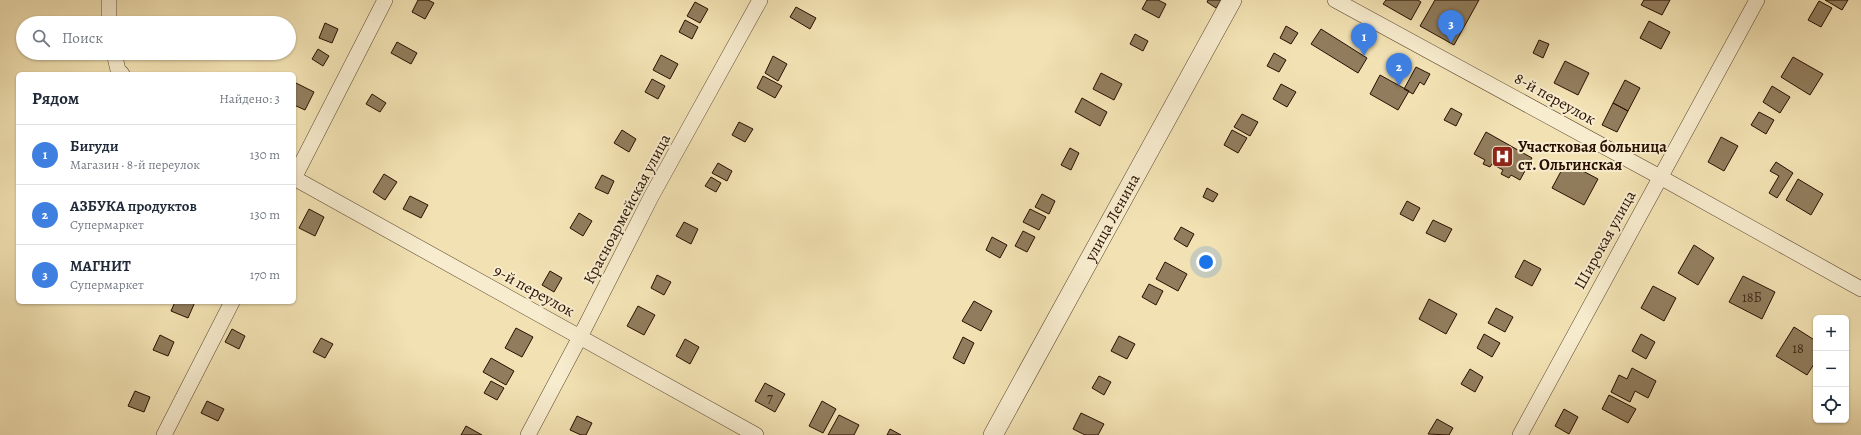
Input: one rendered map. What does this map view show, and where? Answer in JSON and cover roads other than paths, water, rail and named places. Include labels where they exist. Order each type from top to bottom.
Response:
[{"type":"street","points":[[109,0],[109,16]]},
{"type":"street","points":[[296,174],[385,0]]},
{"type":"street","name":"Красноармейская улица","points":[[528,435],[580,337],[651,197],[760,0]]},
{"type":"street","name":"улица Ленина","points":[[993,435],[1232,0]]},
{"type":"street","name":"8-й переулок","points":[[1335,0],[1660,177],[1861,289]]},
{"type":"street","name":"Широкая улица","points":[[1520,435],[1757,0]]},
{"type":"street","points":[[116,60],[120,72]]},
{"type":"street","name":"9-й переулок","points":[[296,179],[756,435]]},
{"type":"street","points":[[164,435],[231,304]]},
{"type":"place","name":"МАГНИТ","points":[[1451,43]]},
{"type":"place","name":"Бигуди","points":[[1364,56]]},
{"type":"place","name":"АЗБУКА продуктов","points":[[1399,86]]},
{"type":"place","name":"Участковая больница ст. Ольгинская","points":[[1503,156]]}]
